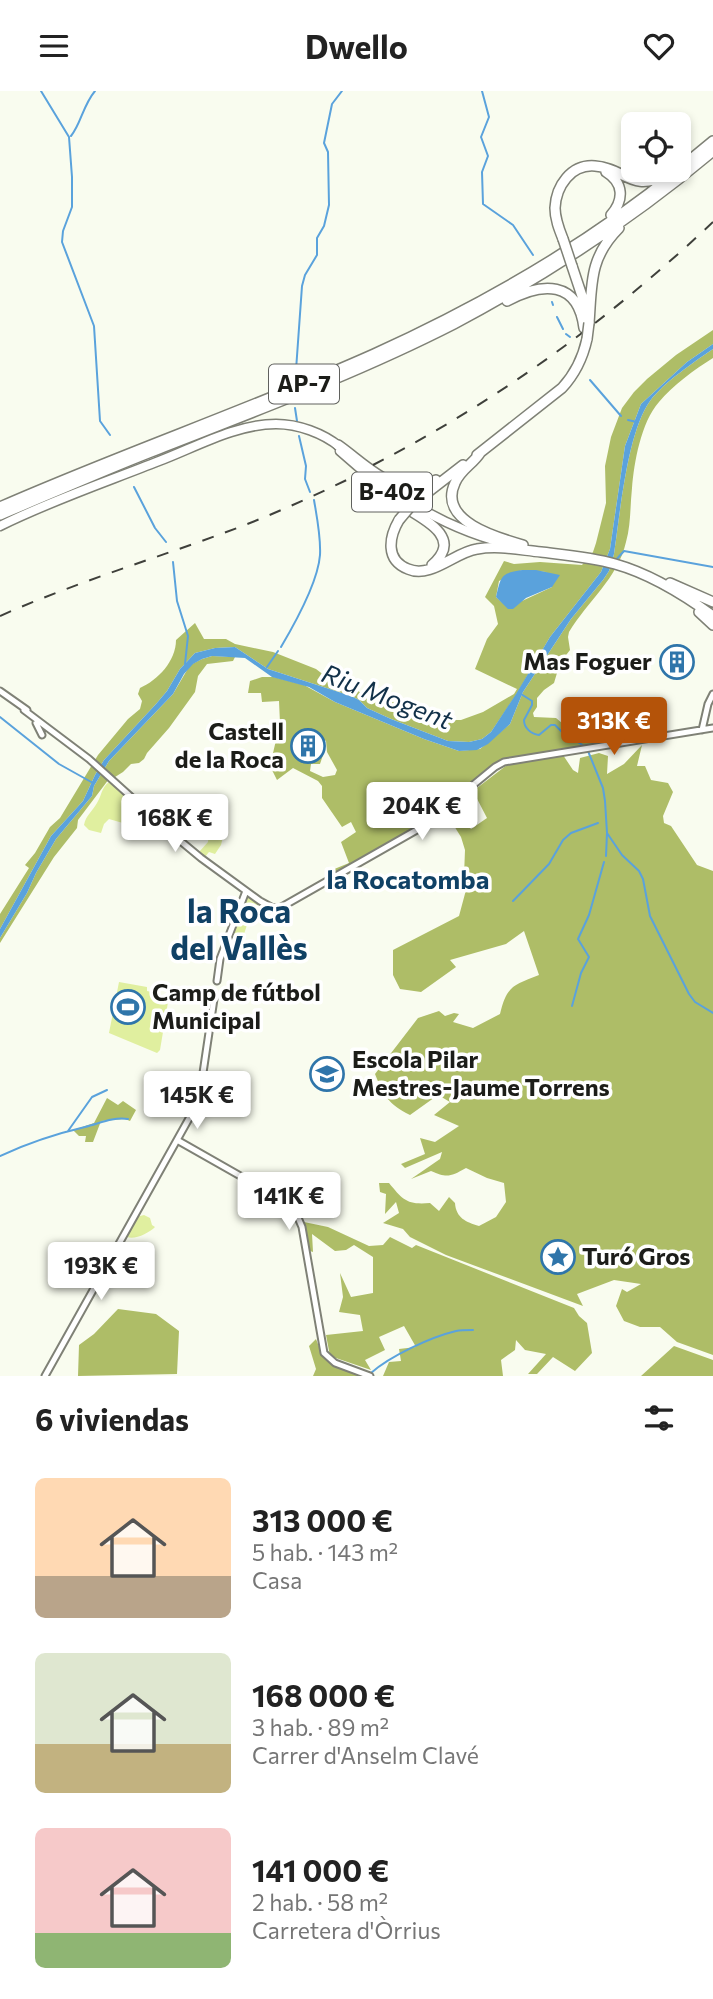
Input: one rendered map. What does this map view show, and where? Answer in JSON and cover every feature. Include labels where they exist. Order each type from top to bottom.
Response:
[{"type":"highway","points":[[691,160],[711,145]]},
{"type":"highway","name":"AP-7","points":[[0,515],[296,395],[453,324],[606,233],[649,202],[711,145]]},
{"type":"highway","points":[[564,238],[558,225],[555,207],[564,180],[579,168],[597,166],[621,174]]},
{"type":"highway","points":[[586,326],[584,305],[558,208],[562,189],[574,174],[591,168],[600,169],[614,177],[621,193],[619,205],[594,231]]},
{"type":"highway","name":"AP-7","points":[[0,507],[326,375],[393,345],[546,263],[661,182]]},
{"type":"highway","points":[[422,495],[480,453],[562,388],[570,378],[580,362],[593,271],[599,254],[618,229],[649,202]]},
{"type":"highway","points":[[407,347],[447,331],[522,294],[545,288],[558,289],[572,297],[586,326]]},
{"type":"highway","points":[[585,340],[559,386],[422,495],[400,520],[392,534],[391,551],[397,562],[411,571],[428,570],[455,556],[476,549],[496,547],[586,556],[630,567],[687,592],[713,610]]},
{"type":"highway","name":"B-40z","points":[[0,528],[224,436],[263,425],[281,424],[318,434],[338,445],[384,485],[423,512],[482,537],[531,549]]},
{"type":"highway","name":"B-40z","points":[[263,425],[289,427],[314,435],[335,447],[403,503],[443,525],[482,540],[531,549]]},
{"type":"highway","points":[[338,445],[399,486],[421,488],[444,475]]},
{"type":"highway","points":[[480,453],[455,482],[452,497],[455,509],[468,523],[484,532],[531,549]]},
{"type":"highway","points":[[367,475],[393,500],[439,530],[443,538],[443,549],[434,564],[425,568],[414,568],[399,559],[394,541],[400,520]]},
{"type":"highway","points":[[663,582],[713,602]]},
{"type":"highway","points":[[663,582],[713,616]]},
{"type":"highway","points":[[663,582],[713,625]]},
{"type":"street","points":[[0,691],[66,740],[138,803],[153,808],[160,824]]},
{"type":"street","points":[[702,730],[708,703],[713,694]]},
{"type":"street","points":[[23,708],[43,732],[66,740]]},
{"type":"street","points":[[35,716],[43,732]]},
{"type":"street","points":[[138,803],[144,820],[160,824],[267,906],[281,908],[422,827],[495,767],[505,762],[713,728]]},
{"type":"street","points":[[141,813],[147,806]]},
{"type":"street","points":[[151,820],[156,815]]},
{"type":"street","points":[[217,981],[220,959],[246,891]]},
{"type":"street","points":[[45,1376],[194,1109],[200,1091],[214,999]]},
{"type":"street","points":[[177,1140],[270,1192],[291,1207],[302,1227],[324,1353],[335,1363],[370,1376]]},
{"type":"green space","points":[[713,330],[713,344],[687,362],[641,404],[625,446],[610,549],[601,572],[550,637],[491,732],[482,739],[469,742],[448,741],[367,708],[351,696],[268,669],[235,647],[195,653],[180,669],[156,704],[104,760],[83,801],[51,836],[0,929],[0,914],[29,868],[25,865],[50,827],[60,818],[98,755],[128,719],[140,709],[140,688],[165,669],[173,655],[176,640],[195,623],[204,639],[226,639],[235,644],[273,652],[316,669],[329,679],[350,686],[366,696],[391,701],[428,720],[461,720],[483,712],[514,694],[517,689],[475,669],[487,639],[498,624],[494,606],[485,597],[504,561],[514,564],[540,562],[582,565],[593,552],[606,503],[605,466],[611,437],[622,408],[647,379]],"holes":[[[522,570],[546,572],[552,587],[522,601],[505,605],[496,597],[499,581]]]},
{"type":"green space","points":[[713,349],[713,358],[670,390],[647,420],[637,455],[629,529],[622,555],[609,578],[569,632],[570,650],[560,663],[554,683],[537,698],[537,707],[533,713],[534,717],[556,718],[568,728],[583,697],[605,703],[619,700],[624,702],[624,706],[614,726],[615,731],[637,738],[501,760],[424,821],[329,877],[327,872],[349,863],[341,842],[356,832],[351,822],[342,827],[322,798],[322,786],[318,781],[293,768],[277,780],[270,766],[280,723],[279,701],[262,702],[261,693],[248,693],[250,681],[274,677],[304,685],[335,702],[424,739],[459,751],[480,749],[510,724],[523,692],[571,619],[609,571],[630,453],[642,415],[650,401],[671,380]],"holes":[[[321,738],[326,741],[327,752],[337,770],[335,775],[323,777],[310,771],[311,764],[320,764],[323,755],[303,750],[298,745],[308,739]]]},
{"type":"green space","points":[[212,656],[235,657],[233,661],[207,664],[198,676],[195,692],[144,759],[131,764],[115,777],[112,775],[78,820],[77,828],[54,857],[0,943],[0,938],[56,839],[92,796],[94,786],[109,761],[173,694],[190,665]]},
{"type":"green space","points":[[642,745],[637,766],[645,766],[651,780],[668,783],[673,792],[663,816],[664,823],[671,826],[697,865],[713,871],[713,1355],[677,1342],[660,1327],[640,1327],[624,1321],[616,1306],[622,1289],[627,1292],[641,1284],[614,1280],[577,1294],[583,1306],[446,1255],[410,1237],[403,1229],[383,1223],[399,1213],[396,1202],[385,1214],[386,1194],[380,1192],[379,1183],[389,1183],[406,1200],[430,1203],[439,1211],[449,1197],[455,1203],[462,1219],[479,1226],[496,1217],[506,1202],[504,1183],[466,1168],[448,1175],[431,1171],[411,1179],[440,1159],[442,1152],[405,1168],[401,1164],[425,1154],[420,1138],[435,1142],[459,1126],[434,1115],[450,1102],[438,1095],[410,1115],[403,1111],[388,1099],[375,1074],[418,1018],[439,1011],[445,1016],[454,1013],[459,1014],[453,1022],[473,1028],[500,1014],[513,987],[539,975],[524,931],[506,944],[450,960],[456,967],[421,992],[400,989],[393,975],[393,950],[459,916],[466,890],[465,850],[461,837],[446,813],[452,807],[471,829],[487,818],[473,791],[507,765],[563,755],[578,773],[580,758],[599,753],[608,756],[607,774],[624,764]]},
{"type":"green space","points":[[109,782],[135,808],[140,828],[109,819],[101,833],[89,830],[84,825]]},
{"type":"green space","points":[[211,812],[228,815],[221,845],[215,854],[209,852],[205,857],[199,852],[208,842]]},
{"type":"green space","points":[[248,894],[259,903],[249,919],[242,940],[230,936]]},
{"type":"green space","points":[[119,982],[147,987],[147,991],[169,996],[160,1050],[157,1053],[109,1033]]},
{"type":"green space","points":[[107,1098],[118,1105],[123,1101],[136,1110],[130,1121],[101,1121],[93,1142],[85,1142],[86,1136],[79,1136],[73,1130],[94,1123]]},
{"type":"green space","points":[[144,1215],[150,1218],[155,1227],[134,1238],[127,1237],[126,1234],[136,1217]]},
{"type":"green space","points":[[304,1222],[328,1227],[369,1246],[383,1245],[390,1237],[412,1248],[416,1245],[574,1308],[587,1323],[592,1353],[575,1371],[553,1357],[537,1374],[528,1374],[546,1354],[525,1350],[516,1340],[515,1350],[501,1360],[503,1376],[383,1376],[389,1362],[401,1361],[399,1349],[416,1347],[404,1326],[379,1337],[385,1350],[365,1360],[371,1370],[330,1356],[326,1335],[363,1331],[360,1315],[339,1312],[343,1297],[340,1273],[351,1297],[373,1293],[373,1257],[354,1245],[346,1250],[335,1251],[312,1234],[313,1252],[307,1250]]},
{"type":"green space","points":[[118,1309],[156,1314],[179,1331],[177,1374],[78,1376],[79,1345]]},
{"type":"green space","points":[[316,1339],[323,1357],[332,1364],[365,1376],[313,1376],[316,1369],[309,1346]]},
{"type":"green space","points":[[674,1346],[713,1360],[713,1376],[641,1376]]},
{"type":"water","points":[[713,344],[713,349],[688,366],[656,394],[642,415],[630,453],[609,571],[571,619],[523,692],[510,724],[488,744],[477,750],[459,751],[335,702],[309,687],[272,677],[245,658],[212,656],[202,659],[193,664],[173,694],[109,761],[94,786],[92,796],[56,839],[0,938],[0,929],[51,836],[83,801],[104,760],[156,704],[180,669],[195,653],[235,647],[268,669],[351,696],[367,708],[448,741],[469,742],[482,739],[491,732],[550,637],[601,572],[610,549],[625,446],[641,404],[687,362]]},
{"type":"water","points":[[522,570],[560,575],[552,587],[526,598],[513,609],[508,609],[496,597],[501,580],[509,573]]},
{"type":"waterway","points":[[41,91],[69,137],[72,207],[62,242],[94,326],[100,421],[110,435]]},
{"type":"waterway","points":[[71,136],[95,91]]},
{"type":"waterway","points":[[296,370],[302,286],[317,255],[317,238],[324,226],[329,205],[328,152],[324,143],[332,104],[342,91]]},
{"type":"waterway","points":[[482,91],[489,117],[481,137],[488,156],[482,172],[483,204],[513,225],[533,255]]},
{"type":"waterway","points":[[557,317],[563,329]]},
{"type":"waterway","points":[[566,334],[570,337]]},
{"type":"waterway","points":[[590,380],[621,416]]},
{"type":"waterway","points":[[295,408],[297,421]]},
{"type":"waterway","points":[[628,420],[637,422]]},
{"type":"waterway","points":[[299,436],[306,466],[305,479],[310,492]]},
{"type":"waterway","points":[[134,487],[155,528],[166,542]]},
{"type":"waterway","points":[[281,647],[305,603],[318,566],[320,541],[314,500]]},
{"type":"waterway","points":[[615,561],[624,551],[713,567]]},
{"type":"waterway","points":[[173,562],[177,601],[188,636],[185,664]]},
{"type":"waterway","points":[[267,667],[278,651]]},
{"type":"waterway","points":[[521,694],[532,701],[524,720],[528,730],[539,735],[551,725],[555,725],[566,736]]},
{"type":"waterway","points":[[0,717],[59,764],[93,783]]},
{"type":"waterway","points":[[570,737],[584,746]]},
{"type":"waterway","points":[[588,751],[603,788],[607,833],[622,855],[639,871],[650,916],[689,994],[695,1002],[713,1013]]},
{"type":"waterway","points":[[513,901],[549,864],[563,840],[571,833],[598,823]]},
{"type":"waterway","points":[[606,856],[607,833]]},
{"type":"waterway","points":[[572,1006],[581,973],[589,957],[578,939],[589,915],[604,862]]},
{"type":"waterway","points":[[68,1131],[92,1097],[107,1090]]},
{"type":"waterway","points":[[0,1156],[63,1133],[112,1120],[128,1119]]},
{"type":"waterway","points":[[371,1373],[423,1342],[456,1331],[473,1330]]},
{"type":"railway","points":[[373,465],[465,414],[552,355],[634,291],[713,222]]},
{"type":"railway","points":[[0,616],[82,583],[256,521],[359,474]]},
{"type":"place","name":"Mas Foguer","points":[[677,662]]},
{"type":"place","name":"Castell de la Roca","points":[[308,746]]},
{"type":"place","name":"Camp de fútbol Municipal","points":[[128,1007]]},
{"type":"place","name":"Escola Pilar Mestres-Jaume Torrens","points":[[327,1074]]},
{"type":"place","name":"Turó Gros","points":[[558,1257]]},
{"type":"district","name":"la Rocatomba","points":[[408,880]]},
{"type":"district","name":"la Roca del Vallès","points":[[239,930]]},
{"type":"water label","name":"Riu Mogent","points":[[387,697]]}]
